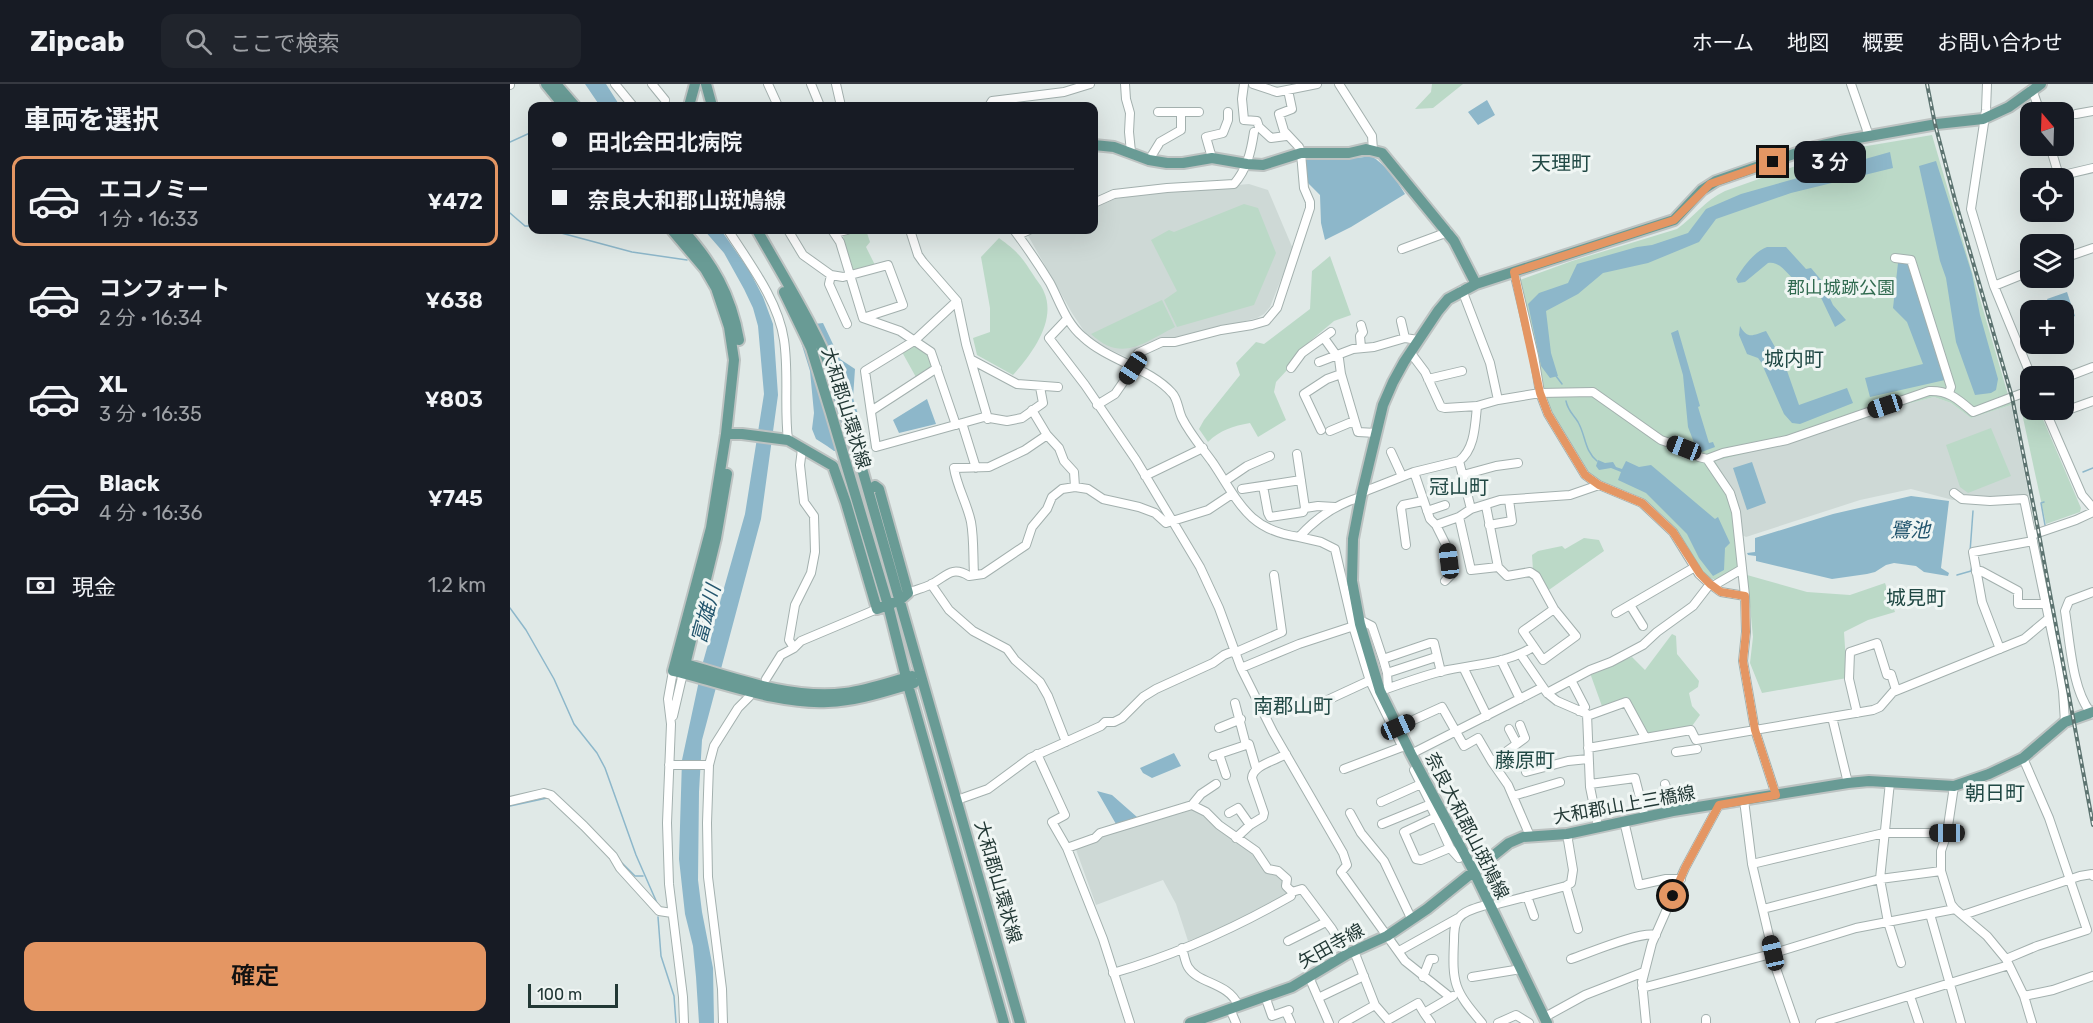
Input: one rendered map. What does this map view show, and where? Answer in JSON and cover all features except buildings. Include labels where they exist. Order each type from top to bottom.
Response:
[{"type":"main road","points":[[546,84],[561,102]]},
{"type":"main road","points":[[556,84],[571,102]]},
{"type":"main road","points":[[690,102],[695,84]]},
{"type":"main road","points":[[706,84],[711,102]]},
{"type":"main road","name":"奈良大和郡山斑鳩線","points":[[1546,1020],[1474,872],[1434,809],[1407,750],[1384,689],[1372,679],[1358,624],[1354,600],[1353,539],[1383,405],[1393,382],[1438,311],[1448,299],[1462,290],[1674,220],[1702,190],[1716,181],[1814,147],[1943,123],[1983,119],[2015,104],[2037,87]]},
{"type":"main road","points":[[1098,145],[1114,147],[1149,160],[1182,163],[1212,158],[1263,165],[1301,153],[1349,153],[1366,149],[1382,153],[1455,241],[1476,284]]},
{"type":"main road","points":[[675,234],[705,269],[716,288],[729,327],[734,360],[736,436]]},
{"type":"main road","points":[[686,234],[712,265],[723,285],[736,325],[741,360],[736,436],[711,528],[684,669],[725,679],[777,697],[815,702],[861,698],[922,677]]},
{"type":"main road","name":"大和郡山環状線","points":[[751,234],[803,320],[844,458],[883,607],[907,681],[1004,1023]]},
{"type":"main road","name":"大和郡山環状線","points":[[759,234],[836,380],[904,597]]},
{"type":"main road","name":"大和郡山環状線","points":[[736,436],[787,443],[800,448],[833,466],[858,491],[883,607]]},
{"type":"main road","name":"大和郡山環状線","points":[[858,491],[879,489],[922,677],[1020,1023]]},
{"type":"main road","points":[[883,607],[904,597]]},
{"type":"main road","name":"大和郡山上三橋線","points":[[1474,872],[1509,843],[1530,836],[1567,834],[1673,811],[1848,783],[1869,781],[1954,786],[1989,774],[2023,758],[2065,722],[2092,713]]},
{"type":"main road","name":"矢田寺線","points":[[1190,1023],[1292,987],[1351,952],[1387,936],[1412,920],[1474,872]]},
{"type":"street","points":[[615,84],[630,102]]},
{"type":"street","points":[[652,84],[665,100]]},
{"type":"street","points":[[768,84],[776,102]]},
{"type":"street","points":[[811,84],[818,102]]},
{"type":"street","points":[[836,84],[839,102]]},
{"type":"street","points":[[991,102],[1064,92],[1090,84]]},
{"type":"street","points":[[1125,84],[1130,113],[1131,152]]},
{"type":"street","points":[[1244,84],[1242,99],[1244,120],[1257,121],[1259,127],[1271,138],[1286,135]]},
{"type":"street","points":[[1253,84],[1277,92],[1317,84]]},
{"type":"street","points":[[1339,84],[1372,136],[1373,150]]},
{"type":"street","points":[[1851,84],[1869,136]]},
{"type":"street","points":[[1988,84],[1971,209],[1994,286],[2027,366]]},
{"type":"street","points":[[2037,87],[2039,102]]},
{"type":"street","points":[[1097,405],[1114,394],[1138,353],[1162,342],[1174,342],[1221,330],[1252,326],[1266,321],[1277,308],[1310,208],[1304,188],[1301,153],[1299,147],[1286,135],[1279,114],[1292,108],[1288,90]]},
{"type":"street","points":[[2076,114],[2093,111]]},
{"type":"street","points":[[1158,112],[1199,112]]},
{"type":"street","points":[[1212,158],[1206,137],[1223,133],[1228,120],[1228,112]]},
{"type":"street","points":[[1149,160],[1160,142],[1181,130],[1181,113]]},
{"type":"street","points":[[1098,201],[1114,194],[1234,184],[1247,164],[1254,132]]},
{"type":"street","points":[[2053,156],[2059,176],[2093,168]]},
{"type":"street","points":[[1402,249],[1448,232]]},
{"type":"street","points":[[731,234],[769,294],[784,338],[787,443]]},
{"type":"street","points":[[790,234],[803,255],[831,275],[843,278],[888,265],[903,306],[863,318]]},
{"type":"street","points":[[836,234],[863,318]]},
{"type":"street","points":[[911,234],[918,255],[957,300],[966,344],[988,419]]},
{"type":"street","points":[[1017,234],[1048,279],[1067,319],[1080,335],[1092,345],[1159,380],[1174,395],[1182,417],[1245,512],[1280,534],[1321,542],[1335,549],[1358,624]]},
{"type":"street","points":[[2074,255],[2093,248]]},
{"type":"street","points":[[1895,258],[1911,260],[1951,387],[1948,393]]},
{"type":"street","points":[[1514,272],[1540,393],[1548,414],[1585,475],[1599,485],[1642,503],[1673,532],[1695,567],[1711,585],[1721,592],[1745,596]]},
{"type":"street","points":[[831,275],[829,284],[847,324]]},
{"type":"street","points":[[1994,286],[2020,275]]},
{"type":"street","points":[[1462,290],[1490,363],[1498,400]]},
{"type":"street","points":[[957,300],[914,341],[865,371],[876,447],[984,417],[1007,421],[1022,418],[1043,403],[1040,387]]},
{"type":"street","points":[[863,318],[900,332],[931,352],[976,468]]},
{"type":"street","points":[[1067,319],[1049,338],[1085,385],[1145,476],[1200,567],[1214,594],[1241,668],[1286,754],[1343,853],[1347,865],[1341,872],[1405,961],[1450,997]]},
{"type":"street","points":[[1401,321],[1405,338]]},
{"type":"street","points":[[1361,325],[1363,332],[1360,336],[1361,348]]},
{"type":"street","points":[[1291,368],[1302,353],[1331,332]]},
{"type":"street","points":[[1324,338],[1337,354],[1358,432],[1376,433]]},
{"type":"street","points":[[1320,362],[1337,354],[1405,338],[1418,340]]},
{"type":"street","points":[[1410,352],[1418,360],[1441,407],[1477,406],[1540,393],[1593,392],[1661,440],[1707,459],[1723,453],[1787,440],[1929,392],[1948,393],[1973,412],[2020,394]]},
{"type":"street","points":[[972,360],[1017,384],[1058,387]]},
{"type":"street","points":[[2074,374],[2093,367]]},
{"type":"street","points":[[871,411],[937,368]]},
{"type":"street","points":[[1428,378],[1462,371]]},
{"type":"street","points":[[1341,374],[1327,379],[1304,394],[1325,430],[1354,421]]},
{"type":"street","points":[[2074,406],[2093,401]]},
{"type":"street","points":[[1299,537],[1319,518],[1344,502],[1402,476],[1459,461],[1466,456],[1470,447],[1477,406]]},
{"type":"street","points":[[1032,410],[1047,435],[1059,448],[1064,461],[1074,472],[1075,487]]},
{"type":"street","points":[[2000,649],[1982,602],[1973,552],[2033,538],[2076,520],[2093,510],[2082,495],[2050,420]]},
{"type":"street","points":[[974,574],[970,522],[961,489],[956,482],[954,468],[989,467],[1025,450],[1047,435]]},
{"type":"street","points":[[794,648],[789,640],[795,605],[811,573],[815,552],[814,516],[804,502],[800,448]]},
{"type":"street","points":[[1145,476],[1203,448]]},
{"type":"street","points":[[1391,452],[1402,476]]},
{"type":"street","points":[[1297,454],[1305,508]]},
{"type":"street","points":[[1225,481],[1247,466],[1270,456]]},
{"type":"street","points":[[1707,459],[1730,492],[1734,502],[1745,596],[1746,632],[1743,661],[1755,730],[1776,795]]},
{"type":"street","points":[[1459,461],[1471,509]]},
{"type":"street","points":[[1463,475],[1518,463]]},
{"type":"street","points":[[1414,472],[1426,511],[1447,547],[1452,574],[1444,581]]},
{"type":"street","points":[[1242,489],[1300,480]]},
{"type":"street","points":[[1436,525],[1459,517],[1471,509],[1500,500],[1569,495],[1599,485]]},
{"type":"street","points":[[1263,486],[1270,517],[1303,512],[1305,508],[1318,506],[1336,507]]},
{"type":"street","points":[[904,597],[931,585],[954,571],[969,576],[983,574],[1026,544],[1032,527],[1047,509],[1052,497],[1062,489],[1075,487],[1088,489],[1103,499],[1155,513],[1166,523],[1208,510],[1232,494]]},
{"type":"street","points":[[1954,493],[1962,499],[1990,501],[2024,499],[2063,691],[2065,722]]},
{"type":"street","points":[[1489,525],[1512,521],[1509,500]]},
{"type":"street","points":[[1406,545],[1401,507],[1423,501]]},
{"type":"street","points":[[1426,511],[1445,505]]},
{"type":"street","points":[[1486,506],[1498,567],[1507,576],[1530,572],[1536,576],[1554,609],[1576,636],[1543,660],[1523,632],[1554,609]]},
{"type":"street","points":[[1459,517],[1471,570],[1498,567]]},
{"type":"street","points":[[1616,613],[1654,593],[1695,567]]},
{"type":"street","points":[[1344,769],[1407,750],[1455,732],[1520,699],[1571,680],[1643,645],[1693,606],[1711,585],[1726,580],[1742,569]]},
{"type":"street","points":[[1976,572],[1981,571],[2018,591],[2018,604],[2046,604]]},
{"type":"street","points":[[957,800],[988,789],[1037,754],[1106,722],[1114,722],[1122,718],[1143,697],[1156,689],[1213,663],[1224,655],[1282,632],[1274,575]]},
{"type":"street","points":[[931,585],[949,610],[973,631],[1007,649],[1015,660],[1040,682],[1066,742]]},
{"type":"street","points":[[2092,713],[2082,700],[2076,682],[2065,610],[2069,601],[2093,592]]},
{"type":"street","points":[[1630,605],[1643,626]]},
{"type":"street","points":[[766,679],[781,655],[794,648],[801,640],[883,607]]},
{"type":"street","points":[[1676,752],[1697,749],[1755,730],[1880,708],[1896,690],[2024,639],[2049,618]]},
{"type":"street","points":[[1241,668],[1358,624],[1371,626],[1387,673],[1384,689],[1440,672],[1464,669],[1521,655],[1533,647]]},
{"type":"street","points":[[1383,659],[1434,643],[1440,672]]},
{"type":"street","points":[[1857,713],[1849,679],[1850,652],[1877,643],[1887,675],[1891,674],[1896,690]]},
{"type":"street","points":[[1521,655],[1545,690],[1557,701],[1587,714],[1590,784],[1598,826]]},
{"type":"street","points":[[1387,673],[1436,657]]},
{"type":"street","points":[[1501,660],[1520,699]]},
{"type":"street","points":[[684,669],[668,699],[674,765],[667,823],[669,884],[684,1023]]},
{"type":"street","points":[[1464,669],[1487,716]]},
{"type":"street","points":[[1306,710],[1372,679],[1407,750],[1450,848],[1459,858]]},
{"type":"street","points":[[1571,680],[1585,707],[1579,711]]},
{"type":"street","points":[[723,1023],[722,989],[708,877],[709,765],[714,746],[738,708],[749,697]]},
{"type":"street","points":[[1587,716],[1626,702],[1645,737]]},
{"type":"street","points":[[1235,703],[1246,745]]},
{"type":"street","points":[[1398,727],[1442,707],[1464,746],[1478,738],[1508,785],[1530,836]]},
{"type":"street","points":[[1832,717],[1848,783]]},
{"type":"street","points":[[1219,728],[1241,719]]},
{"type":"street","points":[[1492,762],[1525,738],[1520,724]]},
{"type":"street","points":[[1509,729],[1517,744]]},
{"type":"street","points":[[1588,748],[1691,730],[1697,749]]},
{"type":"street","points":[[1226,775],[1216,755],[1249,744],[1256,768]]},
{"type":"street","points":[[1037,754],[1065,815],[1052,822],[1067,848],[1103,939],[1130,1023]]},
{"type":"street","points":[[1236,838],[1250,825],[1263,818],[1252,772],[1286,754]]},
{"type":"street","points":[[1820,1023],[1836,1021],[1949,984],[2007,962],[2037,946],[2087,930],[2068,880],[2049,818],[2023,758]]},
{"type":"street","points":[[1526,772],[1568,761],[1588,759]]},
{"type":"street","points":[[674,765],[709,765]]},
{"type":"street","points":[[1590,784],[1635,778],[1646,817]]},
{"type":"street","points":[[1513,796],[1560,782]]},
{"type":"street","points":[[1890,782],[1880,879],[1888,922],[1901,963]]},
{"type":"street","points":[[1067,848],[1095,838],[1100,833],[1192,805],[1201,794],[1216,784]]},
{"type":"street","points":[[1381,802],[1421,784]]},
{"type":"street","points":[[1665,784],[1673,811]]},
{"type":"street","points":[[1954,786],[1947,833],[1941,851],[1941,871],[1951,904],[1987,936],[2007,962],[2024,996],[2032,1023]]},
{"type":"street","points":[[510,801],[544,793],[550,795],[613,856],[620,868],[660,911],[672,913]]},
{"type":"street","points":[[1744,800],[1752,864],[1772,953],[1795,1023]]},
{"type":"street","points":[[1192,805],[1206,812],[1236,838],[1256,851],[1268,869],[1278,872],[1287,879],[1286,886],[1292,892]]},
{"type":"street","points":[[1646,1023],[1642,988],[1644,972],[1656,934],[1719,805]]},
{"type":"street","points":[[1229,813],[1238,808],[1250,825]]},
{"type":"street","points":[[1382,824],[1434,809]]},
{"type":"street","points":[[1434,809],[1404,832],[1416,859],[1421,860],[1450,848]]},
{"type":"street","points":[[1350,813],[1361,833],[1384,861],[1412,920]]},
{"type":"street","points":[[1624,821],[1639,885],[1666,879],[1681,879]]},
{"type":"street","points":[[1752,864],[1884,833],[1947,833]]},
{"type":"street","points":[[1399,951],[1464,914],[1571,883],[1573,879],[1567,834]]},
{"type":"street","points":[[1763,909],[1880,879],[1941,871]]},
{"type":"street","points":[[1964,915],[2068,880],[2092,874],[2093,876]]},
{"type":"street","points":[[1566,886],[1578,929]]},
{"type":"street","points":[[1113,973],[1140,965],[1245,922],[1291,896],[1292,892],[1302,889],[1351,952],[1364,976],[1375,1005],[1388,1020],[1418,1004],[1431,1023]]},
{"type":"street","points":[[1527,896],[1534,916]]},
{"type":"street","points":[[1642,988],[1856,928],[1955,909]]},
{"type":"street","points":[[1930,914],[1961,1023]]},
{"type":"street","points":[[1458,918],[1454,933],[1454,979],[1458,993],[1482,1023]]},
{"type":"street","points":[[1288,941],[1326,922]]},
{"type":"street","points":[[1571,959],[1637,937],[1656,934]]},
{"type":"street","points":[[1182,948],[1188,968],[1234,996],[1236,1023]]},
{"type":"street","points":[[1423,977],[1431,958],[1434,958]]},
{"type":"street","points":[[1472,977],[1521,969]]},
{"type":"street","points":[[1546,1020],[1585,995],[1644,972]]},
{"type":"street","points":[[1318,998],[1364,976]]},
{"type":"street","points":[[2024,996],[2053,990],[2093,976]]},
{"type":"street","points":[[1309,977],[1329,1023]]},
{"type":"street","points":[[1424,1013],[1458,993]]},
{"type":"street","points":[[1265,996],[1272,1016],[1288,1011],[1291,1023]]},
{"type":"street","points":[[1910,996],[1919,1023]]},
{"type":"street","points":[[1343,1023],[1375,1005]]},
{"type":"street","points":[[1362,1013],[1365,1023]]},
{"type":"street","points":[[1498,1023],[1516,1015],[1529,1023]]},
{"type":"shaded area","points":[[1249,184],[1268,190],[1293,249],[1270,307],[1264,314],[1257,318],[1193,335],[1174,339],[1161,338],[1138,349],[1131,359],[1100,345],[1086,334],[1027,234],[1098,234],[1098,206],[1115,199],[1158,192]]},
{"type":"shaded area","points":[[1934,397],[1951,403],[1971,418],[2011,405],[2029,496],[1953,500],[1911,489],[1860,500],[1746,537],[1742,535],[1732,489],[1714,461],[1780,445],[1869,414]]},
{"type":"shaded area","points":[[1192,808],[1206,814],[1254,852],[1287,881],[1291,892],[1230,926],[1188,941],[1176,904],[1163,880],[1096,905],[1075,847],[1117,831]]},
{"type":"green space","points":[[1432,84],[1463,84],[1433,108],[1415,109],[1431,92]]},
{"type":"green space","name":"郡山城跡公園","points":[[1932,135],[2011,405],[1971,418],[1951,403],[1934,397],[1869,414],[1780,445],[1715,461],[1732,489],[1742,535],[1745,563],[1716,580],[1709,577],[1699,568],[1677,531],[1660,513],[1640,497],[1592,477],[1575,455],[1558,426],[1546,398],[1520,280],[1572,261],[1677,229],[1711,199],[1725,191],[1824,156]]},
{"type":"green space","points":[[1244,204],[1258,208],[1276,253],[1254,305],[1177,327],[1164,300],[1177,291],[1151,240],[1169,230],[1174,232]]},
{"type":"green space","points":[[867,234],[870,242],[866,247],[876,267],[852,270],[843,236]]},
{"type":"green space","points":[[999,238],[1026,264],[1042,288],[1047,303],[1045,326],[1040,337],[1013,375],[977,355],[973,338],[990,332],[990,308],[981,257]]},
{"type":"green space","points":[[1330,256],[1351,315],[1334,321],[1302,348],[1276,382],[1274,392],[1286,420],[1258,437],[1250,423],[1227,429],[1208,442],[1199,429],[1240,375],[1236,363],[1256,342],[1264,344],[1310,309],[1312,271]]},
{"type":"green space","points":[[1162,300],[1175,327],[1143,344],[1123,349],[1102,343],[1091,334]]},
{"type":"green space","points":[[912,344],[932,356],[932,369],[917,379],[902,352]]},
{"type":"green space","points":[[2023,420],[2043,420],[2081,508],[2080,512],[2046,524]]},
{"type":"green space","points":[[1991,428],[2011,476],[1968,493],[1960,487],[1946,445]]},
{"type":"green space","points":[[1584,538],[1599,540],[1604,551],[1546,592],[1533,570],[1532,555],[1538,551],[1562,546],[1565,549]]},
{"type":"green space","points":[[1747,575],[1807,592],[1850,595],[1885,583],[1895,612],[1868,620],[1844,632],[1847,678],[1762,693],[1750,663],[1753,637]]},
{"type":"green space","points":[[1672,634],[1676,636],[1677,654],[1699,681],[1698,687],[1689,693],[1692,706],[1700,715],[1692,726],[1645,734],[1627,700],[1603,709],[1590,673],[1632,657],[1645,670]]},
{"type":"water","points":[[585,84],[606,84],[617,102],[597,102]]},
{"type":"water","points":[[1487,100],[1495,115],[1478,125],[1468,112]]},
{"type":"water","points":[[1890,152],[1893,168],[1791,193],[1716,219],[1699,242],[1648,263],[1603,273],[1578,294],[1546,311],[1551,353],[1558,376],[1550,378],[1541,366],[1528,304],[1539,293],[1568,283],[1577,264],[1652,245],[1688,233],[1706,209],[1741,194]]},
{"type":"water","points":[[1371,156],[1390,173],[1405,194],[1325,240],[1321,223],[1320,195],[1307,182],[1305,160]]},
{"type":"water","points":[[1936,161],[1972,274],[1980,315],[1998,379],[1996,390],[1991,393],[1975,395],[1956,342],[1946,278],[1940,261],[1919,166]]},
{"type":"water","points":[[707,234],[724,234],[749,270],[763,297],[773,324],[778,395],[761,519],[702,740],[698,880],[713,968],[714,1023],[699,1023],[693,946],[685,914],[679,859],[682,760],[703,662],[745,514],[764,394],[758,326],[753,308],[724,253]]},
{"type":"water","points":[[1767,247],[1786,247],[1806,269],[1811,268],[1822,281],[1833,305],[1846,320],[1835,327],[1813,281],[1799,282],[1774,263],[1768,263],[1745,282],[1738,283],[1736,279],[1745,265],[1758,252]]},
{"type":"water","points":[[1898,263],[1910,264],[1945,380],[1870,397],[1865,378],[1923,364],[1907,322],[1893,308]]},
{"type":"water","points":[[2067,292],[2070,300],[2047,300]]},
{"type":"water","points":[[823,323],[840,359],[855,369],[853,398],[866,440],[851,456],[850,451],[834,451],[816,439],[812,429],[814,413],[810,371],[796,326]]},
{"type":"water","points":[[1740,326],[1748,335],[1766,331],[1785,365],[1799,405],[1847,388],[1853,403],[1800,424],[1792,423],[1784,414],[1761,362],[1758,358],[1747,354],[1739,335]]},
{"type":"water","points":[[1678,330],[1709,443],[1713,442],[1715,447],[1699,453],[1688,427],[1683,375],[1671,333]]},
{"type":"water","points":[[927,399],[936,424],[899,433],[893,420]]},
{"type":"water","points":[[1598,460],[1605,463],[1613,462],[1616,467],[1622,469],[1626,461],[1639,467],[1651,465],[1715,519],[1718,517],[1730,543],[1725,548],[1724,570],[1713,576],[1699,558],[1687,534],[1646,493],[1618,480],[1621,472],[1611,468],[1599,470],[1596,466]]},
{"type":"water","points":[[1752,462],[1766,503],[1747,510],[1733,468]]},
{"type":"water","name":"鷺池","points":[[1911,496],[1949,501],[1941,568],[1949,573],[1948,576],[1924,572],[1916,566],[1894,563],[1875,572],[1832,579],[1756,561],[1756,556],[1747,553],[1755,552],[1755,538],[1833,514]]},
{"type":"water","points":[[1174,753],[1181,766],[1152,778],[1143,773],[1140,768]]},
{"type":"water","points":[[1097,791],[1112,795],[1137,817],[1116,824]]},
{"type":"waterway","points":[[510,142],[528,134]]},
{"type":"waterway","points":[[510,213],[528,226]]},
{"type":"waterway","points":[[565,234],[632,252],[687,260]]},
{"type":"waterway","points":[[1556,376],[1562,384]]},
{"type":"waterway","points":[[1566,401],[1569,410],[1581,427],[1587,448],[1597,461]]},
{"type":"waterway","points":[[2083,472],[2093,468]]},
{"type":"waterway","points":[[2044,502],[2041,503],[2045,525]]},
{"type":"waterway","points":[[1970,552],[1973,511]]},
{"type":"waterway","points":[[1957,575],[1971,571],[1972,565]]},
{"type":"waterway","points":[[510,608],[526,630],[554,679],[574,724],[597,753],[605,768],[636,855],[657,903]]},
{"type":"waterway","points":[[510,806],[547,798]]},
{"type":"waterway","points":[[622,863],[635,876],[643,876]]},
{"type":"waterway","points":[[658,917],[661,956],[674,996],[676,1023]]},
{"type":"railway","points":[[1927,84],[1955,200],[2012,397],[2093,825]]},
{"type":"district","name":"天理町","points":[[1561,163]]},
{"type":"district","name":"城内町","points":[[1794,359]]},
{"type":"district","name":"冠山町","points":[[1459,487]]},
{"type":"district","name":"城見町","points":[[1916,598]]},
{"type":"district","name":"南郡山町","points":[[1293,706]]},
{"type":"district","name":"藤原町","points":[[1525,760]]},
{"type":"district","name":"朝日町","points":[[1995,793]]},
{"type":"route","points":[[1673,896],[1685,868],[1719,805],[1776,795],[1755,730],[1743,661],[1746,632],[1745,596],[1721,592],[1710,584],[1700,574],[1673,532],[1642,503],[1599,485],[1585,475],[1548,414],[1540,393],[1534,356],[1514,272],[1674,220],[1710,184],[1773,162]]},
{"type":"water label","name":"富雄川","points":[[706,614]]}]
